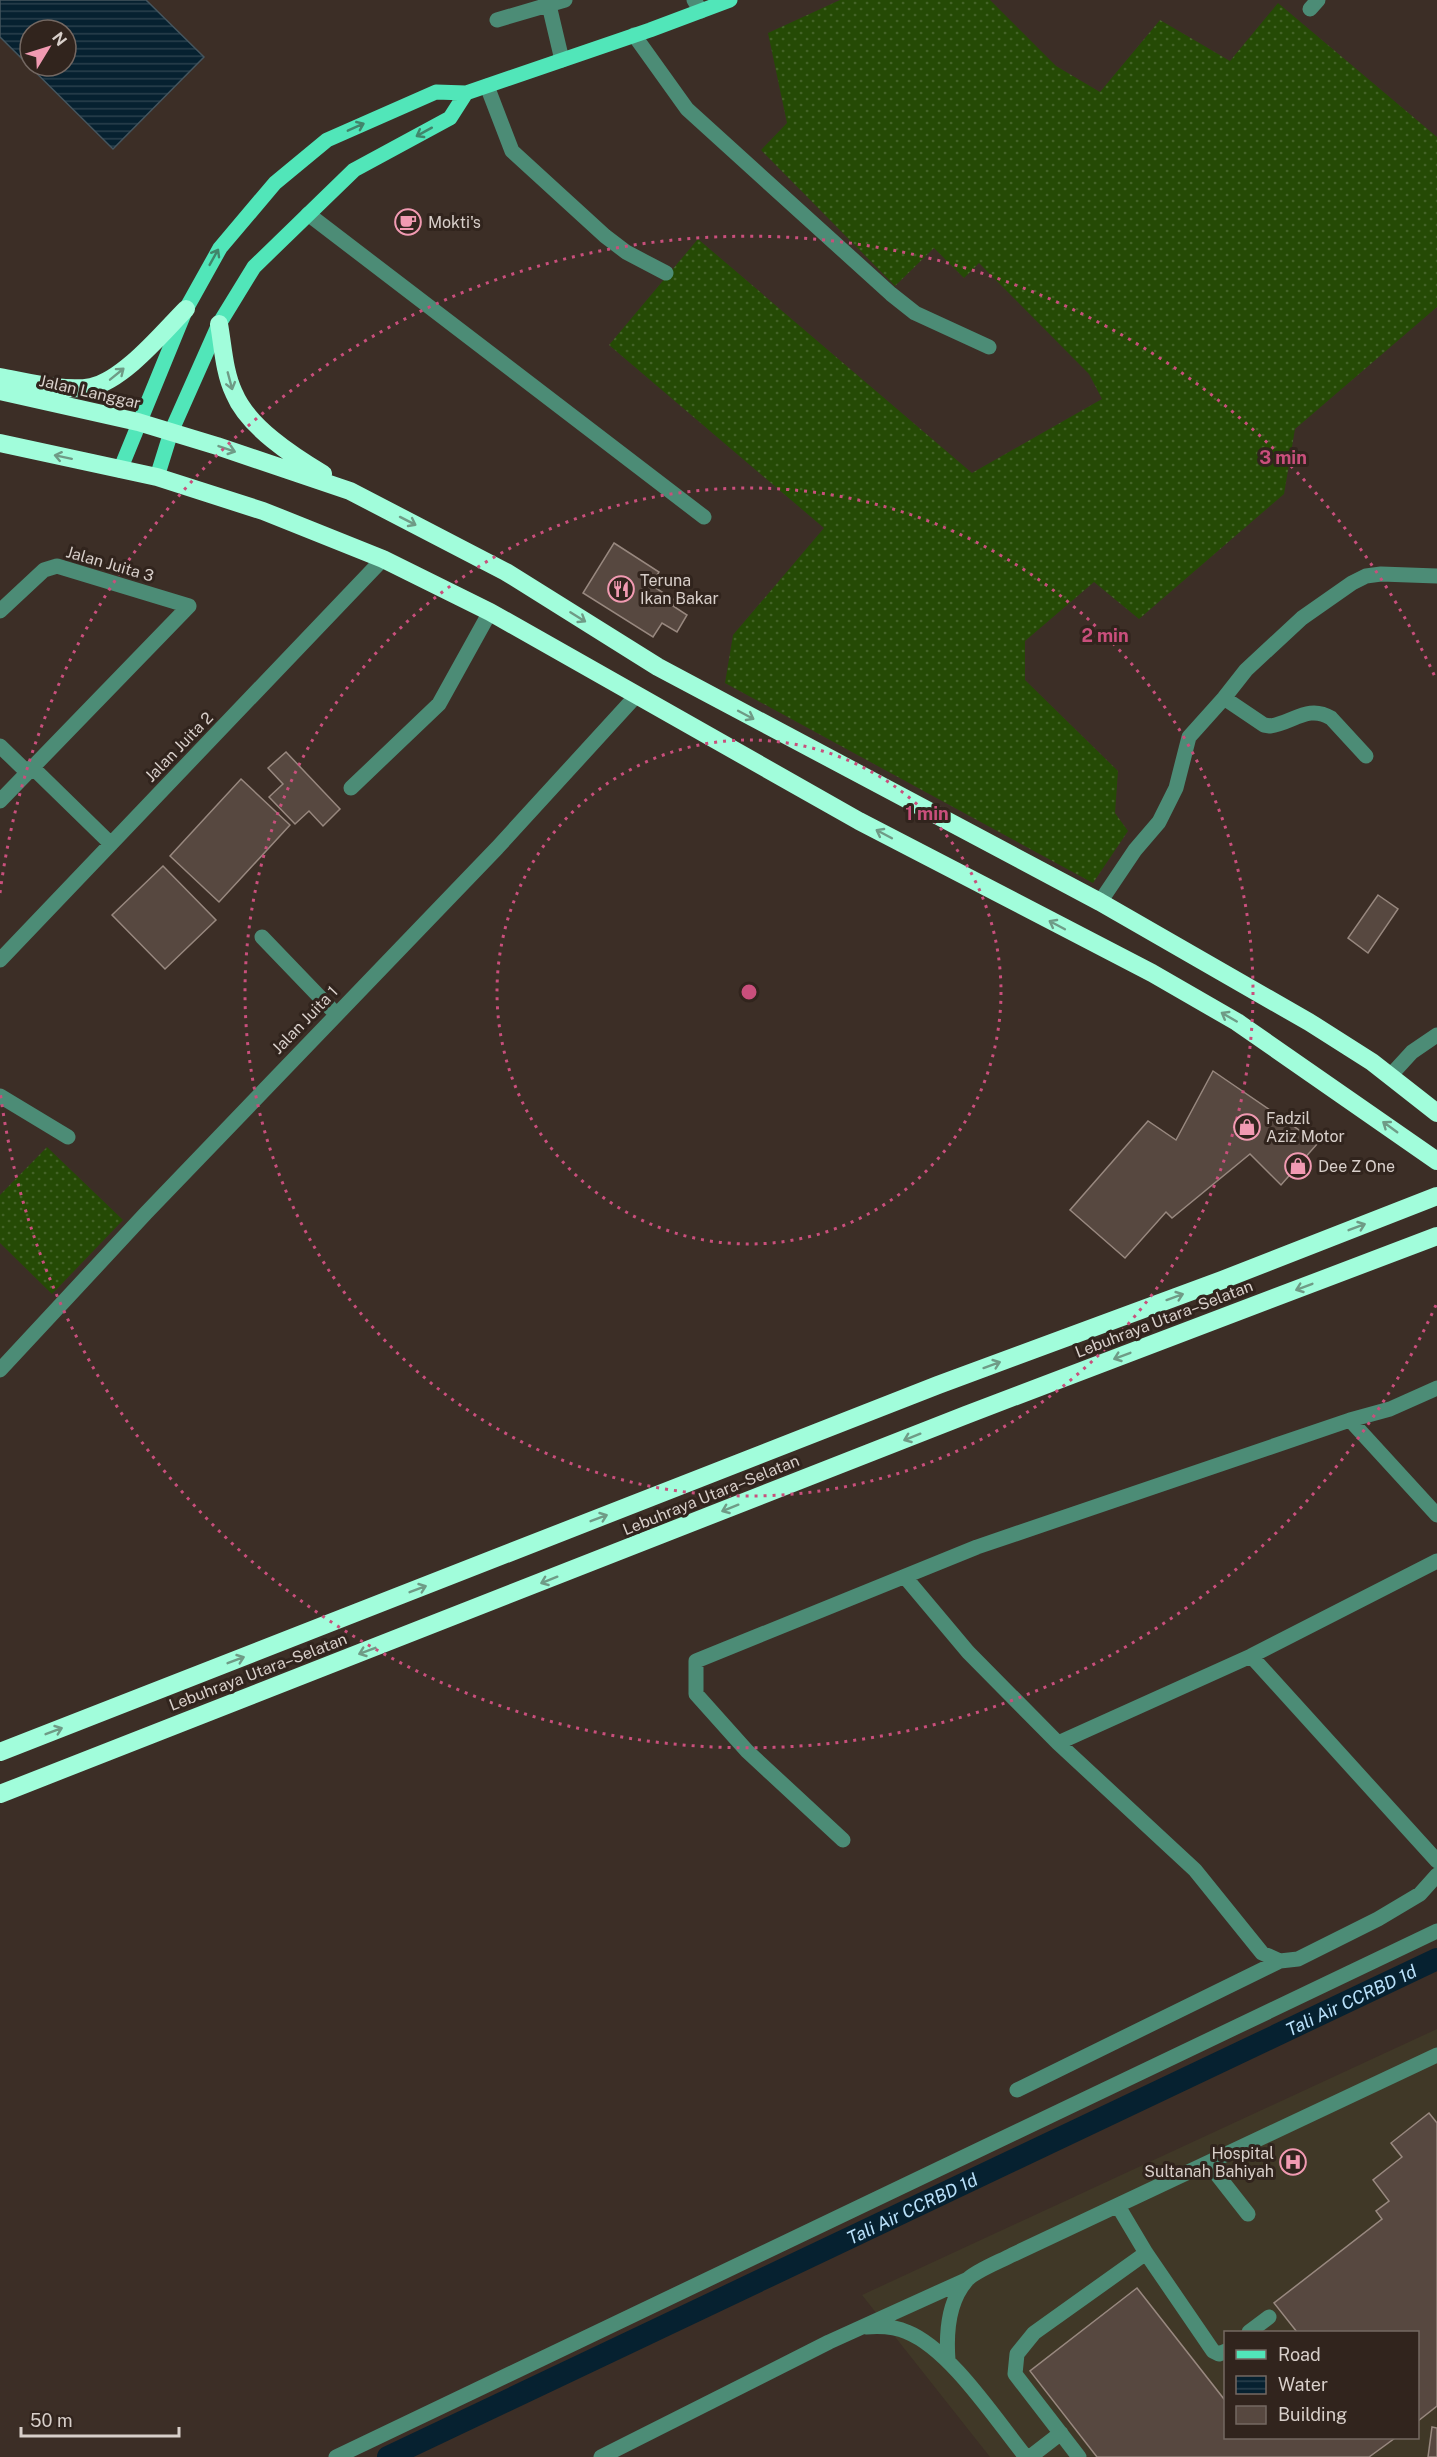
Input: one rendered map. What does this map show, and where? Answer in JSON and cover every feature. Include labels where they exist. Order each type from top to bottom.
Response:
[{"type":"highway","points":[[0,377],[56,386],[91,387],[111,379],[186,309]]},
{"type":"highway","points":[[219,324],[234,393],[253,422],[303,462],[350,491],[506,572],[657,668],[1100,902],[1309,1022],[1390,1076],[1437,1113]]},
{"type":"highway","name":"Jalan Langgar","points":[[0,391],[138,422],[350,491]]},
{"type":"highway","points":[[0,443],[157,477],[263,511],[382,559],[490,612],[860,821],[1152,974],[1238,1022],[1437,1161]]},
{"type":"highway","name":"Lebuhraya Utara–Selatan","points":[[0,1752],[938,1385],[1222,1280],[1437,1196]]},
{"type":"highway","name":"Lebuhraya Utara–Selatan","points":[[0,1794],[966,1415],[1437,1236]]},
{"type":"main road","points":[[120,470],[186,309],[219,248],[275,183],[327,140],[436,92],[466,93],[634,35],[698,6],[729,0]]},
{"type":"main road","points":[[157,477],[171,432],[219,324],[254,267],[354,170],[450,118],[466,93]]},
{"type":"street","points":[[497,20],[566,0]]},
{"type":"street","points":[[549,5],[562,60]]},
{"type":"street","points":[[634,35],[687,109],[891,294],[923,317],[989,347]]},
{"type":"street","points":[[487,86],[512,151],[605,236],[626,252],[666,273]]},
{"type":"street","points":[[308,214],[704,517]]},
{"type":"street","name":"Jalan Juita 2","points":[[0,960],[382,559]]},
{"type":"street","name":"Jalan Juita 3","points":[[0,611],[44,570],[57,566],[189,606],[29,769]]},
{"type":"street","points":[[1100,902],[1135,850],[1159,822],[1176,788],[1189,737],[1246,670],[1302,618],[1352,583],[1366,576],[1381,574],[1437,576]]},
{"type":"street","points":[[351,788],[439,704],[490,612]]},
{"type":"street","name":"Jalan Juita 1","points":[[0,1370],[336,1014],[497,848],[636,696]]},
{"type":"street","points":[[1224,698],[1264,725],[1270,726],[1307,712],[1324,713],[1331,717],[1366,756]]},
{"type":"street","points":[[0,746],[111,843]]},
{"type":"street","points":[[0,801],[29,769]]},
{"type":"street","points":[[262,937],[336,1014]]},
{"type":"street","points":[[1390,1076],[1412,1052],[1437,1035]]},
{"type":"street","points":[[0,1096],[68,1137]]},
{"type":"street","points":[[843,1840],[747,1751],[696,1694],[696,1661],[977,1547],[1350,1420],[1390,1409],[1437,1388]]},
{"type":"street","points":[[1350,1420],[1437,1515]]},
{"type":"street","points":[[1058,1743],[1251,1656],[1437,1561]]},
{"type":"street","points":[[905,1577],[968,1652],[1058,1743],[1195,1870],[1262,1953],[1280,1961]]},
{"type":"street","points":[[1251,1656],[1437,1861]]},
{"type":"street","points":[[1017,2090],[1280,1961],[1298,1959],[1378,1919],[1420,1894],[1437,1875]]},
{"type":"street","points":[[336,2457],[1437,1931]]},
{"type":"street","points":[[601,2457],[860,2327],[968,2279],[1012,2255],[1437,2055]]},
{"type":"street","points":[[1208,2163],[1248,2214]]},
{"type":"street","points":[[1118,2206],[1146,2253],[1213,2351],[1219,2354],[1224,2352]]},
{"type":"street","points":[[1079,2457],[1015,2374],[1017,2354],[1034,2333],[1146,2253]]},
{"type":"street","points":[[948,2360],[946,2336],[952,2307],[968,2279]]},
{"type":"street","points":[[1250,2331],[1269,2317]]},
{"type":"street","points":[[860,2327],[883,2326],[906,2331],[948,2360],[1028,2457],[1061,2433]]},
{"type":"shaded area","name":"Hospital Sultanah Bahiyah","points":[[1437,2029],[1437,2457],[990,2457],[862,2295]]},
{"type":"green space","points":[[840,0],[990,0],[1056,66],[1100,92],[1160,20],[1230,61],[1278,3],[1437,137],[1437,307],[1295,429],[1284,494],[1139,619],[1094,582],[1025,641],[1025,680],[1118,771],[1115,813],[1128,831],[1093,883],[725,683],[733,635],[824,528],[609,345],[698,239],[972,473],[1102,399],[1089,374],[979,263],[964,278],[934,248],[895,286],[761,150],[787,123],[768,33]]},
{"type":"green space","points":[[47,1147],[123,1220],[52,1294],[0,1243],[0,1195]]},
{"type":"water","points":[[0,0],[146,0],[204,57],[113,149],[41,78],[78,78],[78,18],[18,18],[18,55],[0,37]]},
{"type":"building","name":"Teruna Ikan Bakar","points":[[614,543],[659,572],[651,585],[676,601],[673,606],[687,615],[677,632],[662,623],[653,637],[583,593]]},
{"type":"building","points":[[286,752],[340,809],[323,826],[309,811],[295,824],[269,797],[283,784],[268,768]]},
{"type":"building","points":[[241,779],[290,825],[219,902],[170,856]]},
{"type":"building","points":[[163,866],[216,920],[165,969],[112,915]]},
{"type":"building","points":[[1378,895],[1398,909],[1368,953],[1348,938]]},
{"type":"building","points":[[1213,1071],[1318,1143],[1281,1185],[1250,1154],[1172,1218],[1166,1212],[1125,1258],[1070,1210],[1148,1121],[1176,1140]]},
{"type":"building","points":[[1429,2113],[1437,2123],[1437,2406],[1419,2420],[1419,2331],[1296,2331],[1274,2303],[1382,2219],[1376,2211],[1389,2201],[1373,2180],[1402,2157],[1391,2143]]},
{"type":"building","points":[[1137,2288],[1224,2399],[1224,2439],[1394,2439],[1369,2457],[1097,2457],[1030,2371]]},
{"type":"building","points":[[1432,2427],[1437,2428],[1437,2457],[1428,2457]]},
{"type":"waterway","name":"Tali Air CCRBD 1d","points":[[388,2457],[1437,1959]]},
{"type":"place","name":"Mokti's","points":[[408,222]]},
{"type":"place","name":"Teruna Ikan Bakar","points":[[621,589]]},
{"type":"place","name":"Fadzil Aziz Motor","points":[[1247,1127]]},
{"type":"place","name":"Dee Z One","points":[[1298,1166]]},
{"type":"place","name":"Hospital Sultanah Bahiyah","points":[[1293,2162]]}]
